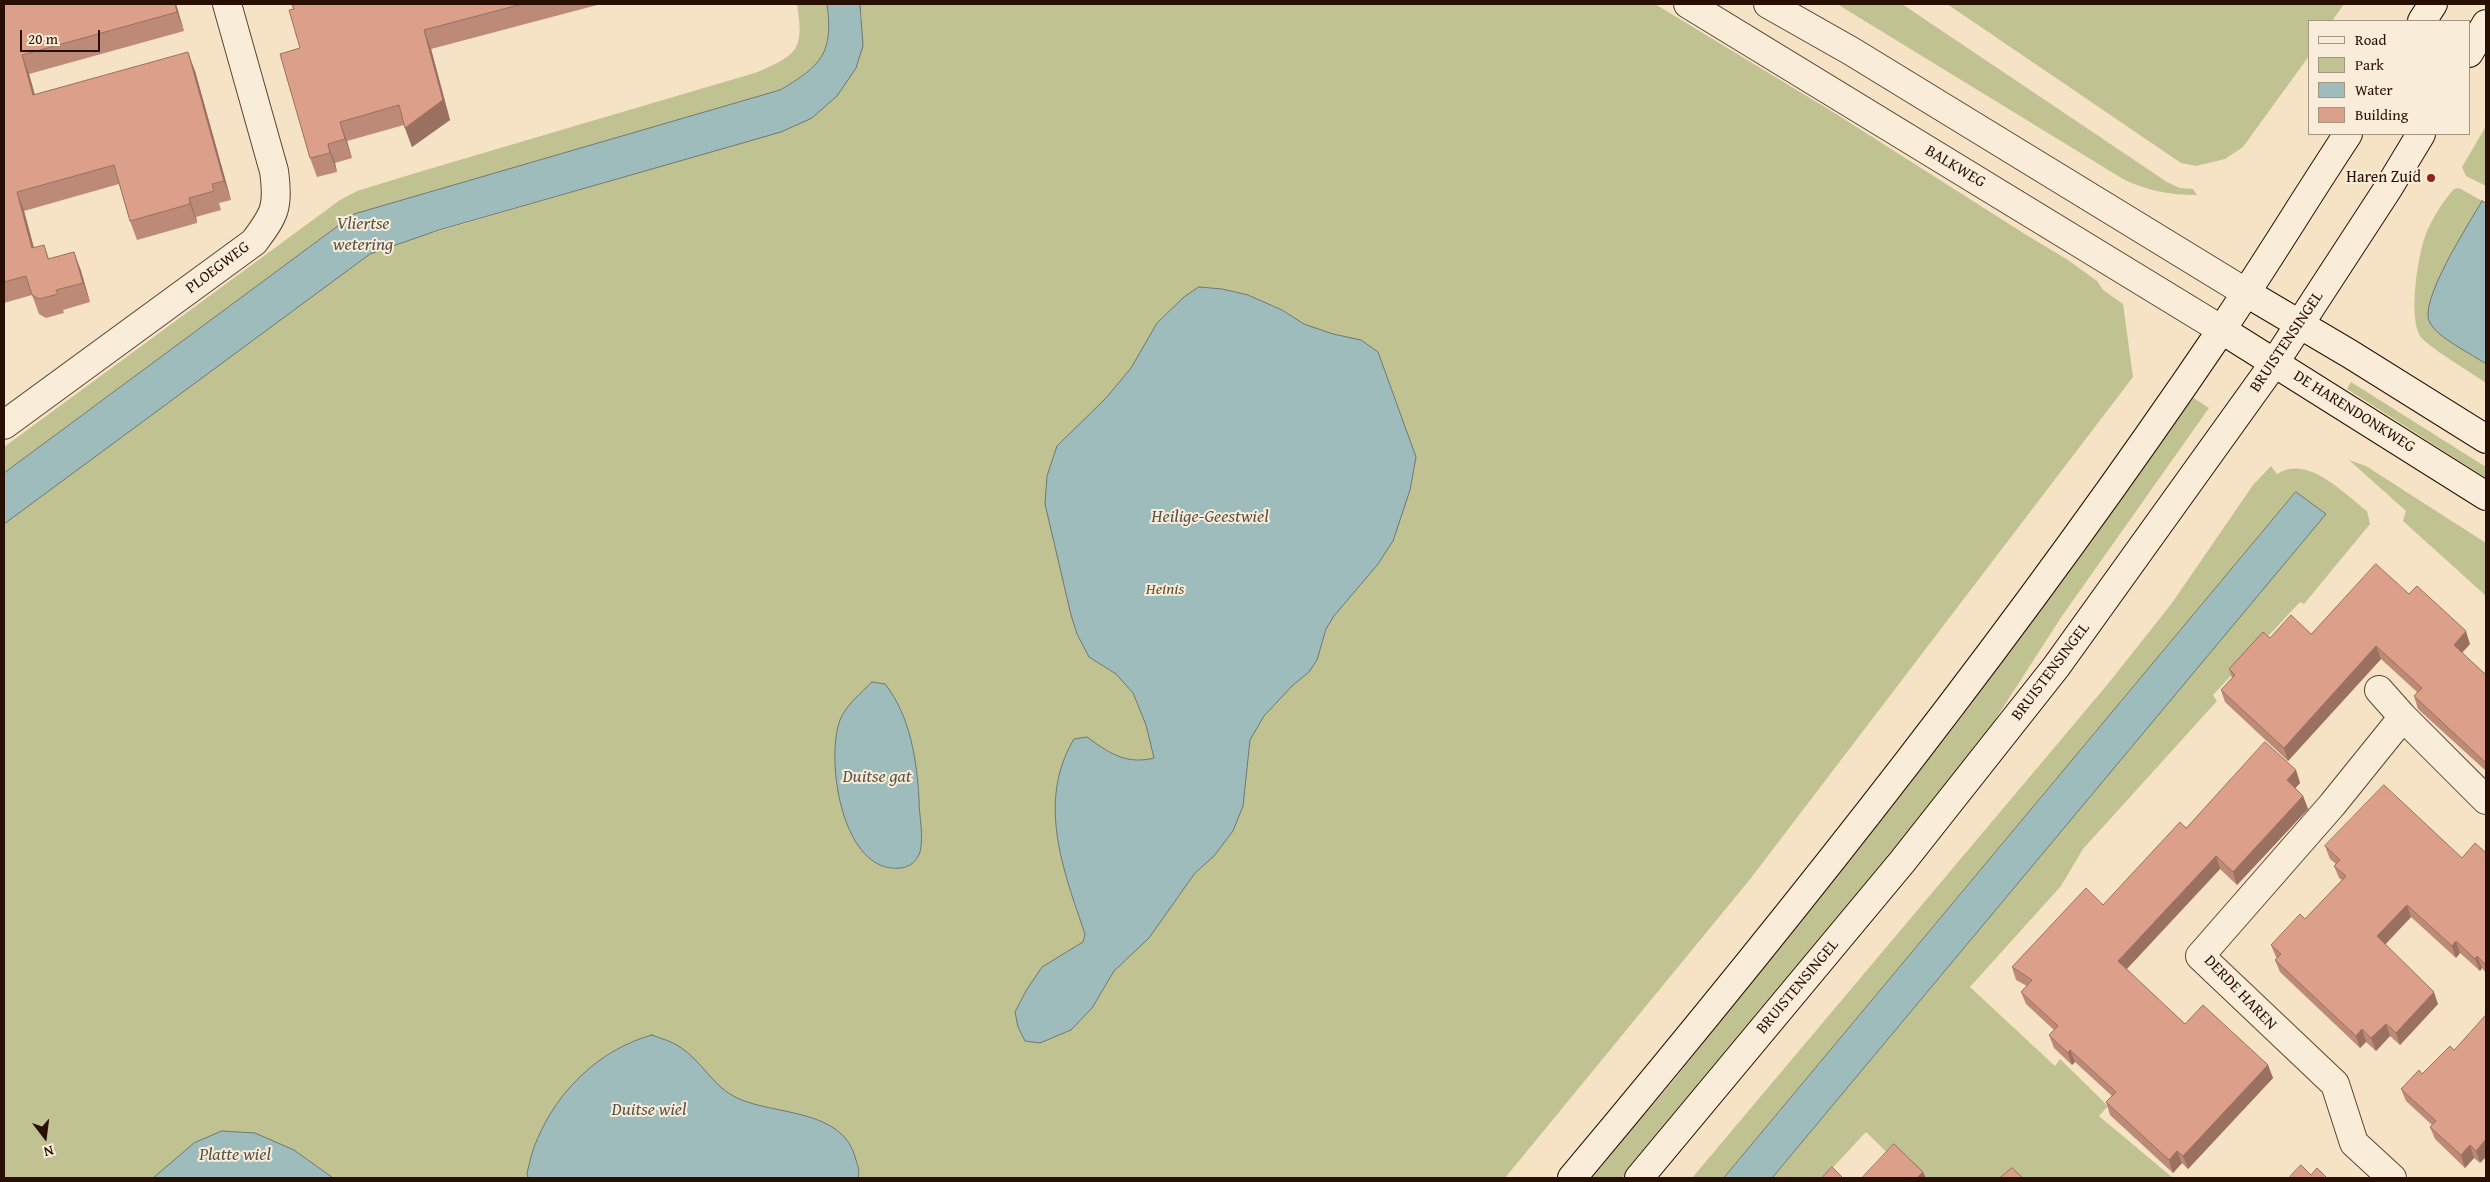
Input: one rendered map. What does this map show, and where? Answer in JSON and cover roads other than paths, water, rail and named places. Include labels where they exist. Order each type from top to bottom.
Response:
[{"type":"main road","name":"PLOEGWEG","points":[[4,426],[254,242],[270,220],[278,198],[274,171],[227,4]]},
{"type":"main road","name":"BALKWEG","points":[[1688,4],[2222,330]]},
{"type":"main road","points":[[1768,4],[1851,51],[2486,439]]},
{"type":"main road","points":[[2423,20],[2433,4]]},
{"type":"main road","points":[[2470,51],[2486,24]]},
{"type":"main road","points":[[1572,1178],[1667,1064],[1955,700],[2109,490],[2222,330],[2347,135]]},
{"type":"main road","name":"BRUISTENSINGEL","points":[[1639,1178],[1902,862],[2056,667],[2275,362],[2389,187],[2420,135]]},
{"type":"main road","name":"DE HARENDONKWEG","points":[[2222,330],[2486,496]]},
{"type":"main road","points":[[2379,690],[2403,717],[2486,800]]},
{"type":"main road","name":"DERDE HAREN","points":[[2392,1178],[2354,1143],[2335,1084],[2200,956],[2332,805],[2403,717]]},
{"type":"water","name":"Vliertse wetering","points":[[827,4],[860,4],[863,46],[856,68],[837,96],[812,118],[781,132],[439,230],[370,254],[4,524],[4,473],[354,214],[780,90],[806,73],[822,56],[828,35]]},
{"type":"water","points":[[2482,201],[2486,203],[2486,364],[2434,329],[2430,323],[2428,313],[2431,298],[2447,262]]},
{"type":"water","name":"Heilige-Geestwiel","points":[[1199,287],[1222,289],[1248,295],[1282,310],[1304,324],[1333,334],[1361,340],[1378,352],[1416,457],[1410,490],[1393,541],[1378,564],[1334,616],[1326,629],[1317,660],[1309,672],[1292,686],[1264,716],[1250,740],[1243,806],[1233,831],[1214,856],[1195,873],[1149,938],[1114,971],[1092,1008],[1071,1030],[1040,1043],[1025,1041],[1018,1027],[1015,1012],[1027,989],[1042,967],[1083,942],[1085,934],[1062,862],[1057,837],[1055,812],[1057,787],[1063,763],[1074,739],[1087,737],[1110,753],[1126,759],[1144,760],[1154,758],[1146,725],[1133,693],[1116,674],[1089,657],[1077,634],[1045,504],[1047,476],[1057,446],[1106,398],[1131,368],[1157,323],[1184,297]]},
{"type":"water","points":[[2296,492],[2326,514],[1772,1178],[1724,1178]]},
{"type":"water","name":"Duitse gat","points":[[872,682],[885,684],[894,696],[906,724],[914,754],[918,784],[921,846],[915,861],[901,868],[881,865],[864,853],[852,835],[843,812],[837,786],[836,738],[840,720],[850,704]]},
{"type":"water","name":"Duitse wiel","points":[[652,1035],[680,1047],[695,1059],[714,1081],[737,1098],[753,1104],[807,1116],[823,1122],[838,1131],[849,1143],[858,1167],[858,1178],[528,1178],[527,1173],[537,1140],[556,1105],[568,1089],[582,1074],[615,1050]]},
{"type":"water","name":"Platte wiel","points":[[222,1131],[255,1133],[294,1150],[333,1178],[153,1178],[194,1143]]},
{"type":"place","name":"Haren Zuid","points":[[2431,178]]},
{"type":"park label","name":"Heinis","points":[[1165,590]]}]
